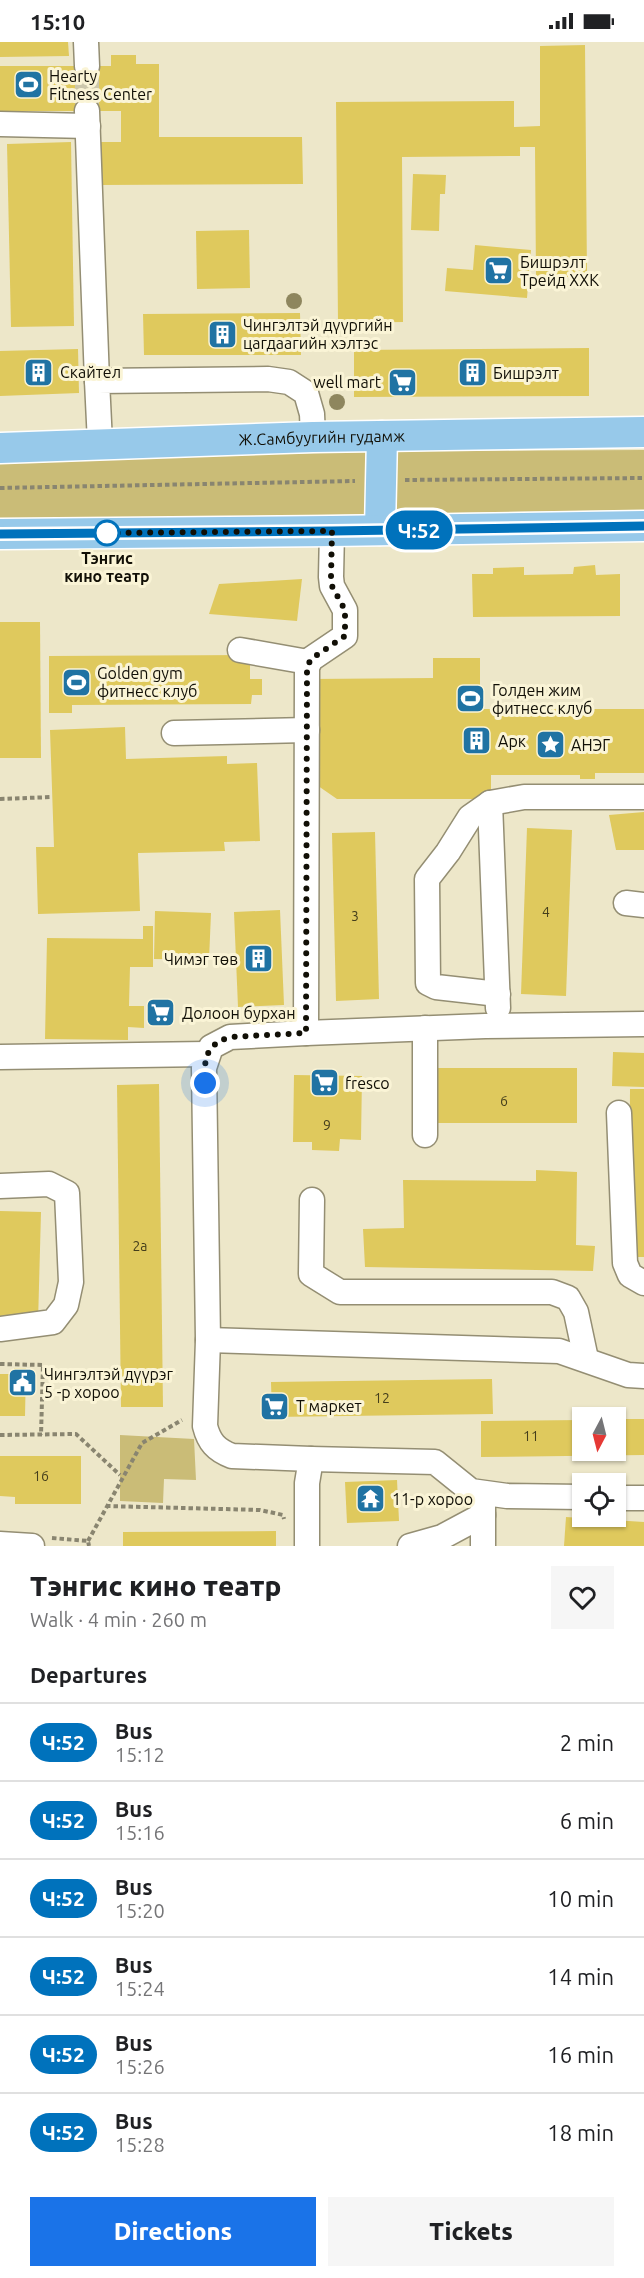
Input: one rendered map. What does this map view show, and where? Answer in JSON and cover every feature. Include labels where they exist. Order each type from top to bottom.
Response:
[{"type":"main road","name":"Ж.Самбуугийн гудамж","points":[[0,448],[313,437],[644,432]]},
{"type":"main road","points":[[380,530],[382,436]]},
{"type":"main road","points":[[0,534],[644,526]]},
{"type":"street","points":[[0,124],[87,118],[100,443]]},
{"type":"street","points":[[97,381],[268,379],[290,382],[306,393],[312,414],[313,437]]},
{"type":"street","points":[[240,650],[308,662],[345,636],[345,610],[332,586],[332,531]]},
{"type":"street","points":[[306,1033],[308,662]]},
{"type":"street","points":[[174,733],[307,730]]},
{"type":"street","points":[[498,994],[436,987],[428,983],[426,879],[448,852],[470,817],[490,803],[524,797],[644,797]]},
{"type":"street","points":[[490,803],[498,1026]]},
{"type":"street","points":[[483,1546],[483,1504],[471,1491],[435,1462],[232,1456],[213,1445],[205,1426],[207,1340],[204,1068],[207,1054],[211,1047],[230,1037],[425,1028],[644,1024]]},
{"type":"street","points":[[425,1028],[425,1135]]},
{"type":"street","points":[[0,1057],[207,1054]]},
{"type":"street","points":[[619,1113],[625,1263],[630,1275],[644,1283]]},
{"type":"street","points":[[0,1186],[49,1184],[67,1193],[70,1282],[66,1305],[53,1322],[0,1329]]},
{"type":"street","points":[[312,1200],[311,1274],[321,1283],[340,1292],[552,1292],[568,1298],[576,1312],[586,1359]]},
{"type":"street","points":[[207,1340],[559,1351],[628,1375],[644,1377]]},
{"type":"street","points":[[307,1546],[307,1482],[310,1459]]},
{"type":"street","points":[[410,1546],[442,1537],[483,1504],[507,1496],[572,1497]]},
{"type":"street","points":[[626,1498],[644,1498]]},
{"type":"street","points":[[0,1544],[32,1546]]},
{"type":"path","points":[[0,488],[644,477]]},
{"type":"path","points":[[0,799],[52,797]]},
{"type":"path","points":[[0,1364],[43,1365],[41,1435]]},
{"type":"path","points":[[88,1541],[142,1443],[184,1419]]},
{"type":"path","points":[[0,1435],[76,1434],[120,1475]]},
{"type":"path","points":[[106,1506],[260,1510],[283,1515],[285,1525]]},
{"type":"shaded area","points":[[644,450],[644,510],[0,520],[0,459],[428,451]]},
{"type":"shaded area","points":[[120,1435],[194,1439],[196,1480],[164,1479],[163,1503],[120,1501]]},
{"type":"building","points":[[0,42],[68,42],[69,56],[0,57]]},
{"type":"building","points":[[585,45],[587,277],[536,277],[535,147],[520,147],[520,156],[402,157],[403,322],[338,323],[336,102],[514,101],[514,127],[540,126],[540,46]]},
{"type":"building","points":[[111,55],[136,55],[136,64],[159,64],[159,137],[302,137],[303,184],[98,185],[98,142],[121,142],[121,111],[0,111],[0,66],[111,66]]},
{"type":"building","points":[[71,142],[74,326],[11,327],[7,144]]},
{"type":"building","points":[[413,174],[446,175],[445,194],[440,194],[439,231],[411,230]]},
{"type":"building","points":[[249,230],[250,288],[197,289],[196,231]]},
{"type":"building","points":[[475,245],[531,250],[527,298],[445,291],[447,268],[473,270]]},
{"type":"building","name":"Чингэлтэй дүүргийн цагдаагийн хэлтэс","points":[[300,313],[301,355],[144,355],[143,314]]},
{"type":"building","name":"Бишрэлт","points":[[589,348],[589,396],[354,397],[354,350]]},
{"type":"building","name":"Скайтел","points":[[78,349],[79,393],[0,396],[0,351]]},
{"type":"building","points":[[595,565],[596,575],[620,574],[620,616],[473,617],[472,574],[493,574],[493,568],[524,567],[524,575],[573,574],[574,567]]},
{"type":"building","points":[[302,579],[297,621],[209,614],[219,584]]},
{"type":"building","points":[[0,622],[40,622],[41,758],[0,758]]},
{"type":"building","points":[[250,655],[250,679],[262,679],[262,695],[252,695],[251,704],[72,705],[72,713],[49,713],[49,656]]},
{"type":"building","name":"Арк","points":[[433,658],[480,658],[480,709],[644,709],[644,773],[595,773],[595,779],[580,779],[580,775],[491,775],[491,799],[337,799],[311,781],[311,679],[433,678]]},
{"type":"building","points":[[125,727],[126,759],[227,756],[227,764],[257,763],[260,841],[224,842],[225,851],[138,853],[140,911],[38,914],[36,847],[54,847],[50,730]]},
{"type":"building","points":[[644,812],[644,850],[616,850],[609,815]]},
{"type":"building","points":[[527,828],[572,830],[566,996],[521,994]]},
{"type":"building","points":[[375,832],[379,999],[336,1001],[332,833]]},
{"type":"building","name":"Чимэг төв","points":[[280,910],[284,1005],[238,1007],[234,912]]},
{"type":"building","points":[[155,911],[211,913],[209,960],[154,959]]},
{"type":"building","points":[[143,926],[153,926],[153,967],[130,967],[129,1006],[144,1006],[144,1028],[128,1027],[128,1040],[45,1039],[47,938],[143,939]]},
{"type":"building","points":[[613,1052],[644,1053],[644,1087],[612,1086]]},
{"type":"building","points":[[430,1068],[577,1068],[577,1123],[430,1123]]},
{"type":"building","points":[[294,1075],[362,1076],[361,1140],[340,1139],[339,1151],[312,1150],[312,1142],[293,1142]]},
{"type":"building","points":[[159,1084],[163,1407],[121,1407],[117,1085]]},
{"type":"building","points":[[630,1089],[644,1089],[644,1257],[629,1257]]},
{"type":"building","points":[[536,1170],[577,1172],[576,1245],[595,1246],[593,1271],[365,1267],[363,1229],[404,1228],[403,1180],[536,1181]]},
{"type":"building","points":[[0,1211],[41,1212],[38,1323],[0,1321]]},
{"type":"building","points":[[14,1368],[26,1368],[25,1416],[0,1416],[0,1374],[14,1374]]},
{"type":"building","points":[[492,1379],[493,1414],[272,1417],[271,1382]]},
{"type":"building","points":[[626,1419],[644,1419],[644,1455],[626,1455]]},
{"type":"building","points":[[572,1420],[572,1456],[481,1457],[481,1421]]},
{"type":"building","points":[[0,1456],[81,1456],[81,1504],[15,1504],[15,1497],[0,1496]]},
{"type":"building","points":[[397,1480],[399,1521],[347,1523],[345,1482]]},
{"type":"building","points":[[566,1517],[572,1517],[572,1527],[626,1527],[626,1521],[644,1522],[644,1546],[564,1546]]},
{"type":"building","points":[[276,1531],[276,1546],[123,1546],[123,1532]]},
{"type":"tunnel","points":[[87,66],[87,111]]},
{"type":"bus line","name":"Ч:52","points":[[0,534],[644,526]]},
{"type":"place","name":"Hearty Fitness Center","points":[[28,85]]},
{"type":"place","name":"Бишрэлт Трейд ХХК","points":[[499,271]]},
{"type":"place","name":"Чингэлтэй дүүргийн цагдаагийн хэлтэс","points":[[222,334]]},
{"type":"place","name":"Скайтел","points":[[39,372]]},
{"type":"place","name":"Бишрэлт","points":[[472,373]]},
{"type":"place","name":"well mart","points":[[402,382]]},
{"type":"place","name":"Тэнгис кино театр","points":[[107,533]]},
{"type":"place","name":"Golden gym фитнесс клуб","points":[[76,682]]},
{"type":"place","name":"Голден жим фитнесс клуб","points":[[471,699]]},
{"type":"place","name":"Арк","points":[[477,741]]},
{"type":"place","name":"АНЭГ","points":[[550,745]]},
{"type":"place","name":"Чимэг төв","points":[[259,959]]},
{"type":"place","name":"Долоон бурхан","points":[[161,1013]]},
{"type":"place","name":"fresco","points":[[324,1083]]},
{"type":"place","name":"Чингэлтэй дүүрэг 5 -р хороо","points":[[23,1383]]},
{"type":"place","name":"Т маркет","points":[[275,1406]]},
{"type":"place","name":"11-р хороо","points":[[371,1499]]},
{"type":"route","points":[[107,533],[332,531],[332,586],[345,610],[345,636],[311,659],[307,667],[306,1033],[230,1037],[220,1040],[211,1047],[207,1054],[204,1068],[205,1083]]}]
